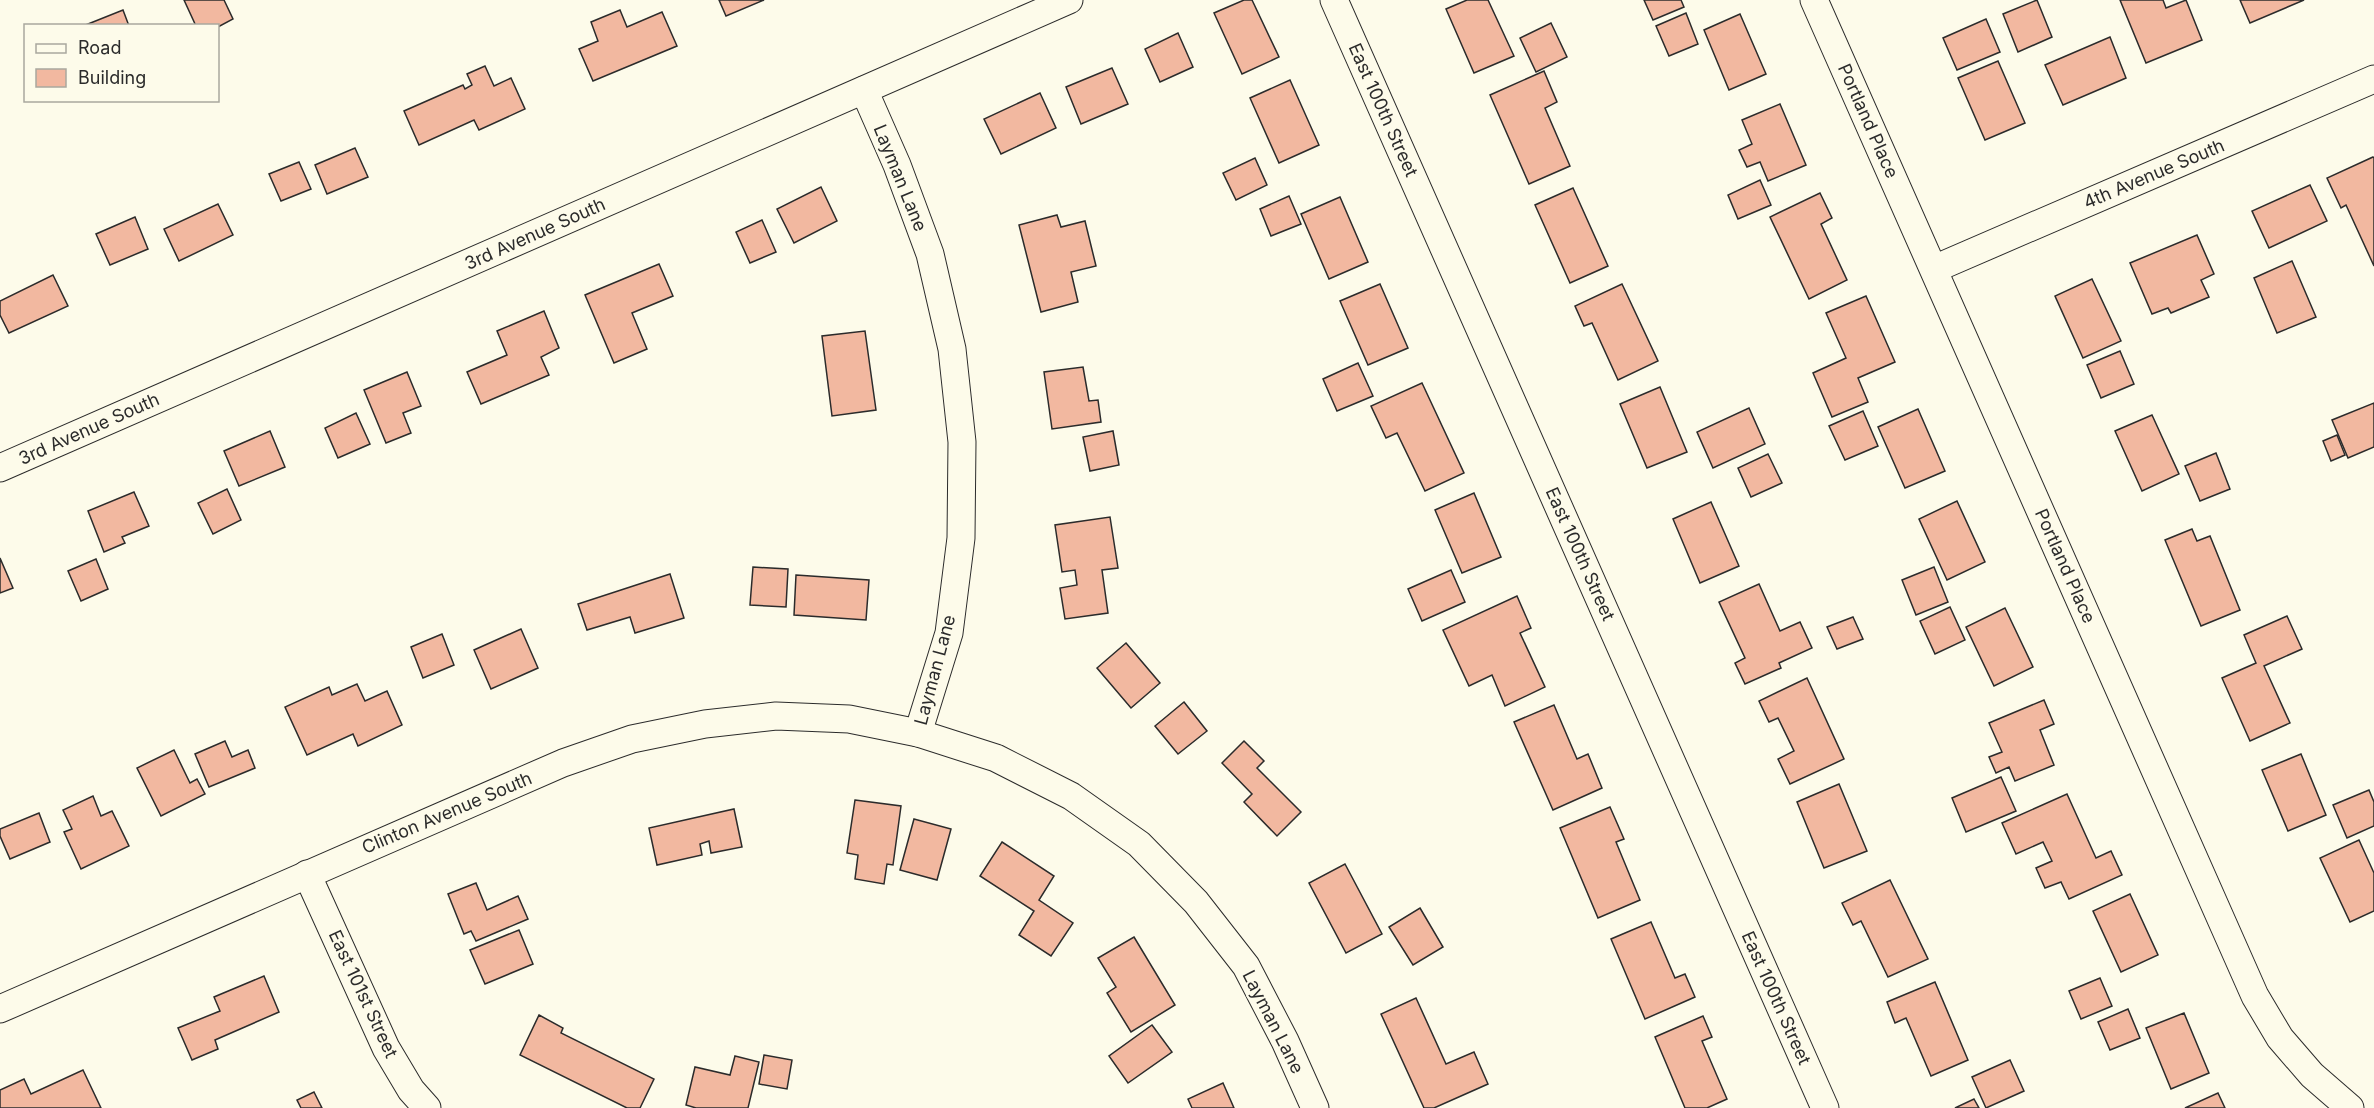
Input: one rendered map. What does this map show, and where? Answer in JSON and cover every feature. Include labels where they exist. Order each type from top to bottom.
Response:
[{"type":"street","name":"3rd Avenue South","points":[[0,468],[1069,0]]},
{"type":"street","name":"East 100th Street","points":[[1334,0],[1825,1108]]},
{"type":"street","name":"Portland Place","points":[[1814,0],[2255,996],[2280,1038],[2312,1075],[2350,1108]]},
{"type":"street","name":"4th Avenue South","points":[[1934,269],[2374,79]]},
{"type":"street","name":"Layman Lane","points":[[864,90],[897,165],[930,254],[952,349],[962,442],[961,538],[949,633],[918,733],[1006,763],[1071,796],[1139,844],[1196,902],[1246,966],[1285,1041],[1315,1108]]},
{"type":"street","name":"Clinton Avenue South","points":[[0,1009],[563,763],[632,739],[705,724],[776,716],[849,719],[918,733]]},
{"type":"street","name":"East 101st Street","points":[[307,874],[386,1048],[411,1090],[427,1108]]},
{"type":"building","points":[[184,0],[224,0],[233,19],[219,26],[219,24],[195,24]]},
{"type":"building","points":[[719,0],[764,0],[726,16]]},
{"type":"building","points":[[1244,0],[1252,0],[1279,57],[1242,74],[1214,13]]},
{"type":"building","points":[[1467,0],[1488,0],[1514,56],[1474,73],[1446,9]]},
{"type":"building","points":[[1644,0],[1681,0],[1684,7],[1653,20]]},
{"type":"building","points":[[2037,0],[2052,37],[2018,52],[2003,14]]},
{"type":"building","points":[[2120,0],[2163,0],[2166,8],[2186,0],[2202,40],[2146,63]]},
{"type":"building","points":[[2240,0],[2304,0],[2250,23]]},
{"type":"building","points":[[123,10],[128,24],[88,24]]},
{"type":"building","points":[[620,10],[627,27],[662,12],[677,46],[593,81],[579,49],[598,41],[591,22]]},
{"type":"building","points":[[1686,13],[1698,44],[1669,56],[1656,26]]},
{"type":"building","points":[[1740,14],[1766,74],[1729,90],[1704,30]]},
{"type":"building","points":[[1986,19],[2000,52],[1957,70],[1943,38]]},
{"type":"building","points":[[1551,23],[1567,57],[1536,72],[1520,38]]},
{"type":"building","points":[[1178,33],[1193,67],[1160,82],[1145,49]]},
{"type":"building","points":[[2110,37],[2126,78],[2063,105],[2045,65]]},
{"type":"building","points":[[1998,61],[2025,123],[1985,140],[1958,78]]},
{"type":"building","points":[[485,66],[494,86],[511,78],[525,109],[479,130],[474,120],[419,145],[404,111],[463,85],[465,89],[472,85],[467,74]]},
{"type":"building","points":[[1112,68],[1128,104],[1081,124],[1066,87]]},
{"type":"building","points":[[1544,71],[1557,102],[1545,108],[1570,166],[1529,184],[1490,95]]},
{"type":"building","points":[[1290,80],[1319,145],[1279,163],[1250,98]]},
{"type":"building","points":[[1040,93],[1056,128],[1001,154],[984,119]]},
{"type":"building","points":[[1780,104],[1806,165],[1768,181],[1760,162],[1747,167],[1739,150],[1752,144],[1742,120]]},
{"type":"building","points":[[355,148],[368,177],[327,194],[315,165]]},
{"type":"building","points":[[2373,157],[2374,266],[2346,205],[2341,208],[2327,178]]},
{"type":"building","points":[[1255,158],[1267,185],[1236,200],[1223,173]]},
{"type":"building","points":[[299,162],[311,189],[281,201],[269,174]]},
{"type":"building","points":[[1760,180],[1771,205],[1738,219],[1728,195]]},
{"type":"building","points":[[2310,185],[2327,221],[2269,248],[2252,211]]},
{"type":"building","points":[[821,187],[837,221],[794,243],[777,209]]},
{"type":"building","points":[[1573,188],[1608,266],[1570,283],[1535,205]]},
{"type":"building","points":[[1820,193],[1832,218],[1821,224],[1847,280],[1809,299],[1770,217]]},
{"type":"building","points":[[1289,196],[1301,224],[1271,236],[1260,209]]},
{"type":"building","points":[[1340,197],[1368,262],[1329,279],[1301,214]]},
{"type":"building","points":[[218,204],[233,235],[179,261],[164,229]]},
{"type":"building","points":[[1057,215],[1061,227],[1085,221],[1096,266],[1071,272],[1078,302],[1041,312],[1019,225]]},
{"type":"building","points":[[135,217],[148,249],[110,265],[96,234]]},
{"type":"building","points":[[762,220],[776,252],[750,263],[736,232]]},
{"type":"building","points":[[2197,235],[2214,274],[2201,280],[2209,297],[2171,313],[2168,308],[2152,314],[2130,263]]},
{"type":"building","points":[[2292,261],[2316,317],[2277,333],[2254,278]]},
{"type":"building","points":[[659,264],[673,296],[632,313],[647,349],[614,363],[585,295]]},
{"type":"building","points":[[53,275],[68,306],[9,333],[0,315],[0,301]]},
{"type":"building","points":[[2092,279],[2121,341],[2083,358],[2055,296]]},
{"type":"building","points":[[1380,284],[1408,348],[1368,365],[1340,301]]},
{"type":"building","points":[[1622,284],[1658,361],[1618,380],[1592,323],[1584,326],[1575,306]]},
{"type":"building","points":[[1866,296],[1895,362],[1858,378],[1868,402],[1832,417],[1813,373],[1846,358],[1826,313]]},
{"type":"building","points":[[544,311],[559,348],[541,357],[549,375],[481,404],[467,372],[507,355],[497,331]]},
{"type":"building","points":[[865,331],[876,410],[832,416],[822,336]]},
{"type":"building","points":[[2120,351],[2134,384],[2101,398],[2087,365]]},
{"type":"building","points":[[1358,363],[1373,396],[1337,411],[1323,379]]},
{"type":"building","points":[[1083,367],[1089,401],[1098,400],[1101,422],[1052,429],[1044,372]]},
{"type":"building","points":[[407,372],[421,406],[403,413],[411,433],[386,443],[364,390]]},
{"type":"building","points":[[1422,383],[1464,473],[1425,491],[1397,433],[1386,438],[1371,406]]},
{"type":"building","points":[[1660,387],[1687,452],[1647,468],[1620,404]]},
{"type":"building","points":[[2374,403],[2374,447],[2348,458],[2332,420]]},
{"type":"building","points":[[1749,408],[1765,444],[1713,468],[1697,432]]},
{"type":"building","points":[[1918,409],[1945,471],[1905,488],[1878,427]]},
{"type":"building","points":[[1863,411],[1878,446],[1845,460],[1829,426]]},
{"type":"building","points":[[356,413],[370,444],[338,458],[325,428]]},
{"type":"building","points":[[2152,415],[2179,474],[2142,491],[2115,431]]},
{"type":"building","points":[[270,431],[285,467],[239,486],[224,451]]},
{"type":"building","points":[[1113,431],[1119,465],[1090,471],[1083,437]]},
{"type":"building","points":[[2337,435],[2345,455],[2331,461],[2323,441]]},
{"type":"building","points":[[2216,453],[2230,489],[2200,501],[2185,466]]},
{"type":"building","points":[[1768,454],[1782,483],[1751,497],[1738,468]]},
{"type":"building","points":[[227,489],[241,520],[213,534],[198,503]]},
{"type":"building","points":[[134,492],[149,526],[122,537],[125,543],[104,552],[88,511]]},
{"type":"building","points":[[1474,493],[1501,557],[1462,573],[1435,510]]},
{"type":"building","points":[[1957,501],[1985,562],[1947,580],[1919,519]]},
{"type":"building","points":[[1711,502],[1739,566],[1700,583],[1673,519]]},
{"type":"building","points":[[1110,517],[1118,568],[1102,570],[1108,613],[1065,619],[1060,588],[1077,585],[1075,570],[1062,572],[1055,525]]},
{"type":"building","points":[[2192,529],[2197,541],[2210,536],[2240,610],[2201,626],[2165,540]]},
{"type":"building","points":[[0,558],[13,588],[0,593]]},
{"type":"building","points":[[96,559],[108,589],[81,601],[68,571]]},
{"type":"building","points":[[753,567],[788,569],[786,607],[750,605]]},
{"type":"building","points":[[1934,567],[1948,602],[1916,615],[1902,580]]},
{"type":"building","points":[[1451,570],[1465,602],[1422,621],[1408,589]]},
{"type":"building","points":[[670,574],[684,618],[635,633],[630,617],[587,630],[578,604]]},
{"type":"building","points":[[796,575],[869,580],[866,620],[794,615]]},
{"type":"building","points":[[1759,584],[1780,631],[1800,622],[1812,648],[1779,663],[1781,668],[1745,684],[1735,663],[1745,658],[1719,602]]},
{"type":"building","points":[[1517,596],[1531,628],[1520,633],[1545,687],[1505,706],[1492,675],[1469,686],[1443,630]]},
{"type":"building","points":[[1950,607],[1965,640],[1935,654],[1920,621]]},
{"type":"building","points":[[2005,608],[2033,667],[1994,686],[1966,627]]},
{"type":"building","points":[[2287,616],[2302,649],[2264,666],[2290,723],[2250,741],[2222,678],[2256,663],[2244,635]]},
{"type":"building","points":[[1853,617],[1863,639],[1837,649],[1827,627]]},
{"type":"building","points":[[521,629],[538,668],[491,689],[474,650]]},
{"type":"building","points":[[442,634],[454,665],[423,678],[411,647]]},
{"type":"building","points":[[1126,643],[1160,683],[1131,708],[1097,668]]},
{"type":"building","points":[[1807,678],[1844,759],[1790,784],[1778,759],[1794,751],[1778,718],[1769,722],[1759,701]]},
{"type":"building","points":[[357,684],[365,701],[387,691],[402,725],[358,746],[353,734],[307,755],[285,707],[329,687],[332,695]]},
{"type":"building","points":[[2044,700],[2054,724],[2040,730],[2054,765],[2015,781],[2009,767],[1996,773],[1989,757],[2002,752],[1989,723]]},
{"type":"building","points":[[1184,702],[1207,731],[1178,754],[1155,726]]},
{"type":"building","points":[[1554,705],[1577,759],[1588,754],[1602,788],[1553,810],[1514,722]]},
{"type":"building","points":[[225,741],[232,757],[248,750],[255,768],[209,787],[195,754]]},
{"type":"building","points":[[1244,741],[1264,761],[1257,768],[1301,812],[1277,836],[1244,802],[1252,794],[1222,763]]},
{"type":"building","points":[[174,750],[190,783],[197,779],[205,794],[161,816],[137,768]]},
{"type":"building","points":[[2301,754],[2326,815],[2288,831],[2262,770]]},
{"type":"building","points":[[2001,777],[2016,811],[1966,832],[1952,798]]},
{"type":"building","points":[[1839,784],[1867,851],[1824,868],[1797,802]]},
{"type":"building","points":[[2369,790],[2374,802],[2374,826],[2347,838],[2333,805]]},
{"type":"building","points":[[2067,794],[2096,858],[2111,851],[2122,875],[2069,899],[2061,882],[2045,888],[2036,868],[2052,861],[2043,842],[2016,854],[2002,823]]},
{"type":"building","points":[[93,796],[101,816],[112,811],[129,846],[81,869],[64,832],[72,829],[63,810]]},
{"type":"building","points":[[855,800],[901,806],[893,865],[887,864],[884,884],[855,879],[858,855],[847,853]]},
{"type":"building","points":[[1610,807],[1624,839],[1616,842],[1640,900],[1598,918],[1560,828]]},
{"type":"building","points":[[734,809],[742,847],[711,853],[709,841],[700,844],[702,855],[657,865],[649,828]]},
{"type":"building","points":[[39,813],[50,842],[10,859],[0,836],[0,829]]},
{"type":"building","points":[[914,819],[951,829],[937,880],[900,870]]},
{"type":"building","points":[[2359,840],[2374,873],[2374,911],[2350,922],[2320,858]]},
{"type":"building","points":[[1002,842],[1054,876],[1039,900],[1073,923],[1051,956],[1019,935],[1034,911],[980,876]]},
{"type":"building","points":[[1345,864],[1382,934],[1346,953],[1309,883]]},
{"type":"building","points":[[1890,880],[1928,959],[1888,977],[1861,921],[1853,925],[1842,903]]},
{"type":"building","points":[[476,883],[487,910],[518,896],[528,919],[476,941],[471,931],[464,934],[448,894]]},
{"type":"building","points":[[2130,894],[2158,955],[2121,972],[2093,911]]},
{"type":"building","points":[[1420,908],[1443,947],[1413,965],[1389,927]]},
{"type":"building","points":[[1651,922],[1675,978],[1685,974],[1695,997],[1645,1019],[1611,939]]},
{"type":"building","points":[[519,930],[533,964],[485,984],[470,950]]},
{"type":"building","points":[[1134,937],[1175,1005],[1131,1032],[1107,993],[1116,987],[1098,958]]},
{"type":"building","points":[[264,976],[279,1012],[215,1040],[218,1049],[192,1060],[178,1028],[220,1011],[214,997]]},
{"type":"building","points":[[2100,978],[2112,1006],[2081,1019],[2069,991]]},
{"type":"building","points":[[1935,982],[1968,1060],[1931,1076],[1906,1018],[1895,1023],[1887,1002]]},
{"type":"building","points":[[1416,998],[1446,1064],[1474,1052],[1488,1084],[1434,1108],[1424,1108],[1381,1014]]},
{"type":"building","points":[[2128,1009],[2140,1038],[2110,1050],[2098,1022]]},
{"type":"building","points":[[2184,1013],[2209,1073],[2171,1089],[2146,1028]]},
{"type":"building","points":[[539,1015],[563,1028],[561,1033],[654,1079],[640,1108],[627,1108],[520,1055]]},
{"type":"building","points":[[1703,1016],[1712,1037],[1702,1041],[1727,1099],[1707,1108],[1685,1108],[1655,1037]]},
{"type":"building","points":[[1152,1025],[1172,1052],[1128,1083],[1109,1056]]},
{"type":"building","points":[[764,1055],[792,1060],[787,1089],[759,1084]]},
{"type":"building","points":[[735,1056],[759,1062],[748,1108],[696,1108],[686,1105],[695,1067],[730,1075]]},
{"type":"building","points":[[2010,1060],[2024,1091],[1986,1108],[1972,1077]]},
{"type":"building","points":[[83,1070],[101,1108],[0,1108],[0,1090],[24,1079],[31,1094]]},
{"type":"building","points":[[1223,1083],[1234,1108],[1192,1108],[1188,1099]]},
{"type":"building","points":[[314,1092],[322,1108],[301,1108],[297,1100]]},
{"type":"building","points":[[2218,1093],[2225,1108],[2185,1108]]},
{"type":"building","points":[[1974,1099],[1979,1108],[1955,1108]]}]
